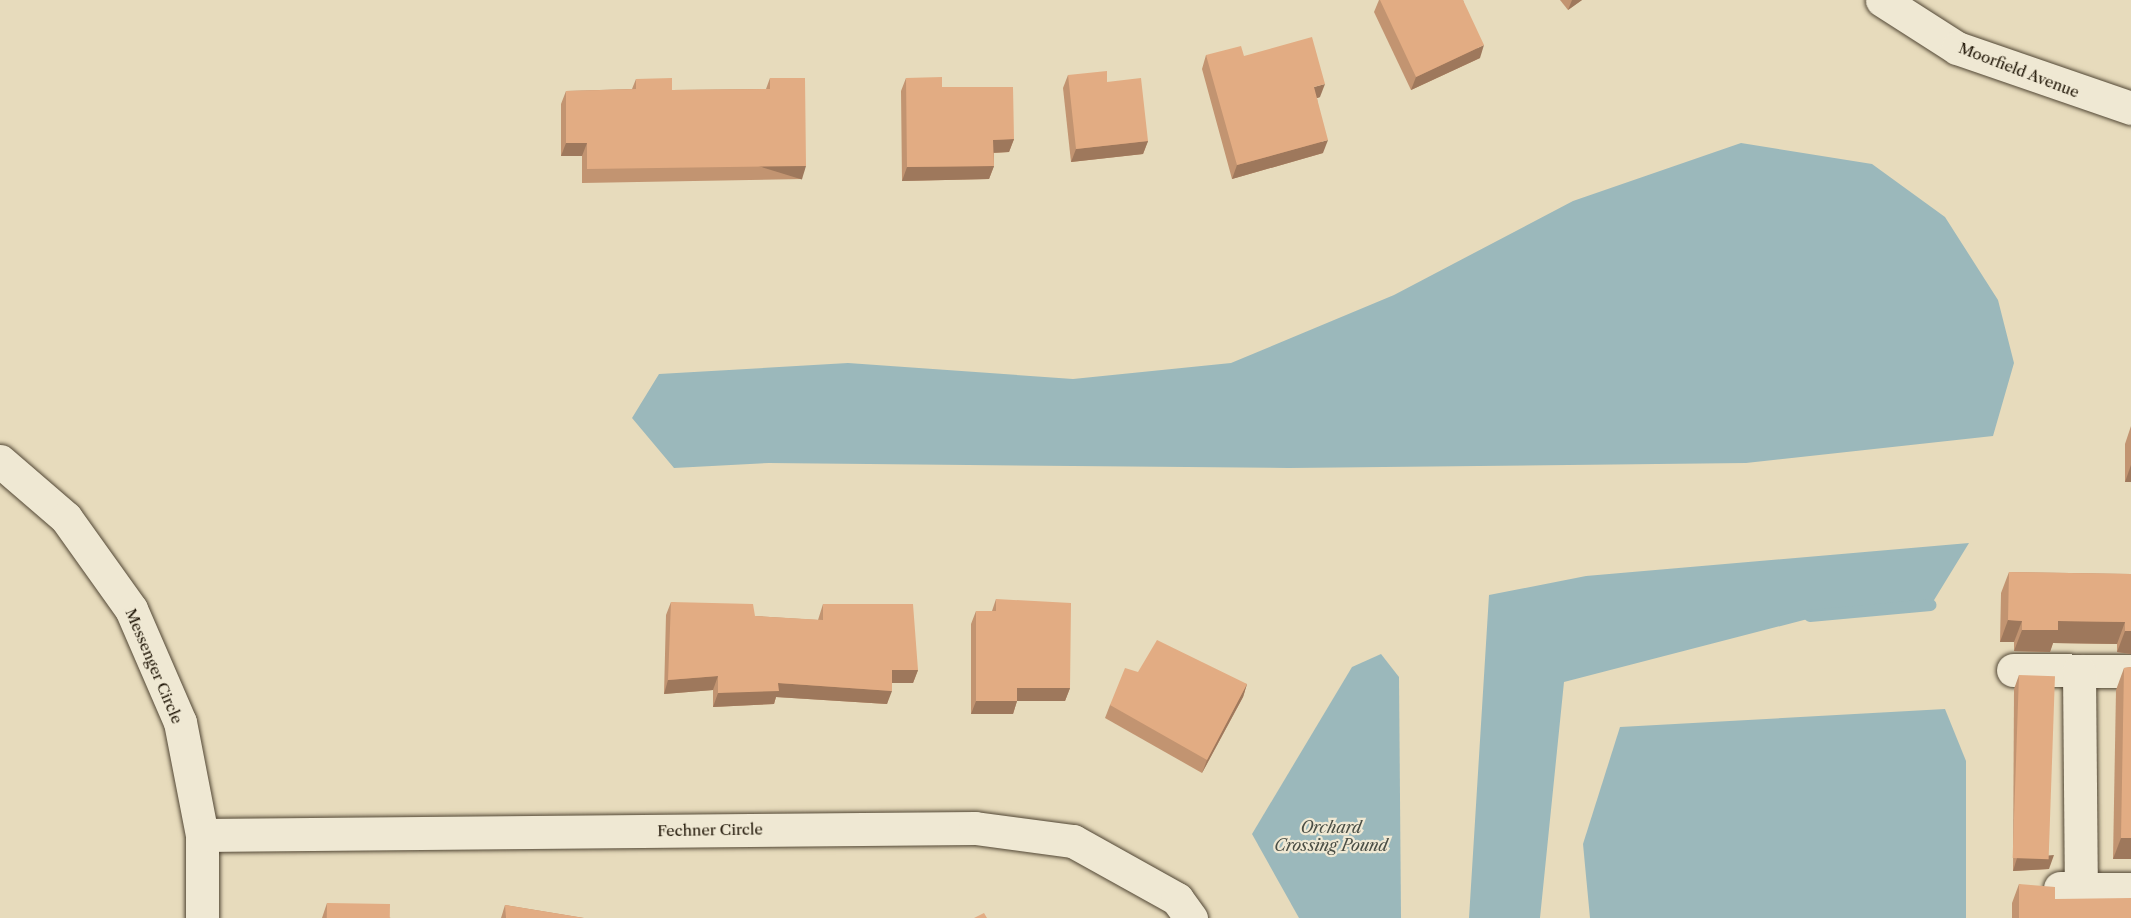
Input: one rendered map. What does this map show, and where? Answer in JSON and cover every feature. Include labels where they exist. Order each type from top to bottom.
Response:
[{"type":"street","name":"Moorfield Avenue","points":[[1881,0],[1957,48],[2131,108]]},
{"type":"street","name":"Messenger Circle","points":[[0,461],[66,518],[131,609],[180,722],[202,835],[202,918]]},
{"type":"street","points":[[2013,670],[2131,671]]},
{"type":"street","points":[[2079,671],[2081,889]]},
{"type":"street","name":"Fechner Circle","points":[[202,835],[975,828],[1073,841],[1177,899],[1191,918]]},
{"type":"street","points":[[2022,887],[2131,889]]},
{"type":"water","points":[[1741,143],[1872,164],[1945,217],[1998,300],[2014,363],[1993,436],[1746,463],[1289,468],[769,463],[674,468],[632,418],[659,374],[848,363],[1073,379],[1231,363],[1394,295],[1573,201]]},
{"type":"water","points":[[1969,543],[1931,605],[1823,615],[1564,682],[1540,918],[1469,918],[1489,595],[1586,576]]},
{"type":"water","name":"Orchard Crossing Pound","points":[[1381,654],[1399,677],[1401,918],[1299,918],[1252,834],[1352,667]]},
{"type":"water","points":[[1945,709],[1966,761],[1966,918],[1590,918],[1583,844],[1620,727]]},
{"type":"building","points":[[1380,0],[1463,0],[1484,45],[1416,77]]},
{"type":"building","points":[[1312,37],[1325,84],[1314,87],[1328,140],[1237,165],[1206,55],[1241,46],[1244,56]]},
{"type":"building","points":[[1107,71],[1107,82],[1141,78],[1148,141],[1076,149],[1068,75]]},
{"type":"building","points":[[942,77],[942,87],[1013,87],[1014,139],[993,140],[994,166],[907,167],[906,78]]},
{"type":"building","points":[[672,78],[672,90],[770,89],[770,78],[805,78],[806,166],[587,169],[587,143],[566,143],[566,91],[636,89],[636,79]]},
{"type":"building","points":[[2009,572],[2131,574],[2131,631],[2125,631],[2125,622],[2058,621],[2058,630],[2022,630],[2022,621],[2008,620]]},
{"type":"building","points":[[996,599],[1071,603],[1070,688],[1017,688],[1017,701],[976,701],[976,611],[996,611]]},
{"type":"building","points":[[671,602],[753,604],[755,616],[823,620],[823,604],[913,604],[918,670],[892,670],[892,691],[778,683],[779,691],[718,693],[718,676],[668,680]]},
{"type":"building","points":[[1157,640],[1247,684],[1207,760],[1110,705],[1125,668],[1138,672]]},
{"type":"building","points":[[2131,667],[2131,838],[2121,838],[2124,668]]},
{"type":"building","points":[[2019,675],[2055,676],[2049,859],[2013,858]]},
{"type":"building","points":[[2019,884],[2055,887],[2055,899],[2131,898],[2131,918],[2019,918]]},
{"type":"building","points":[[327,903],[390,904],[390,918],[327,918]]},
{"type":"building","points":[[505,905],[584,918],[506,918]]},
{"type":"building","points":[[984,913],[987,918],[974,918]]},
{"type":"waterway","points":[[1810,616],[1931,605]]}]
